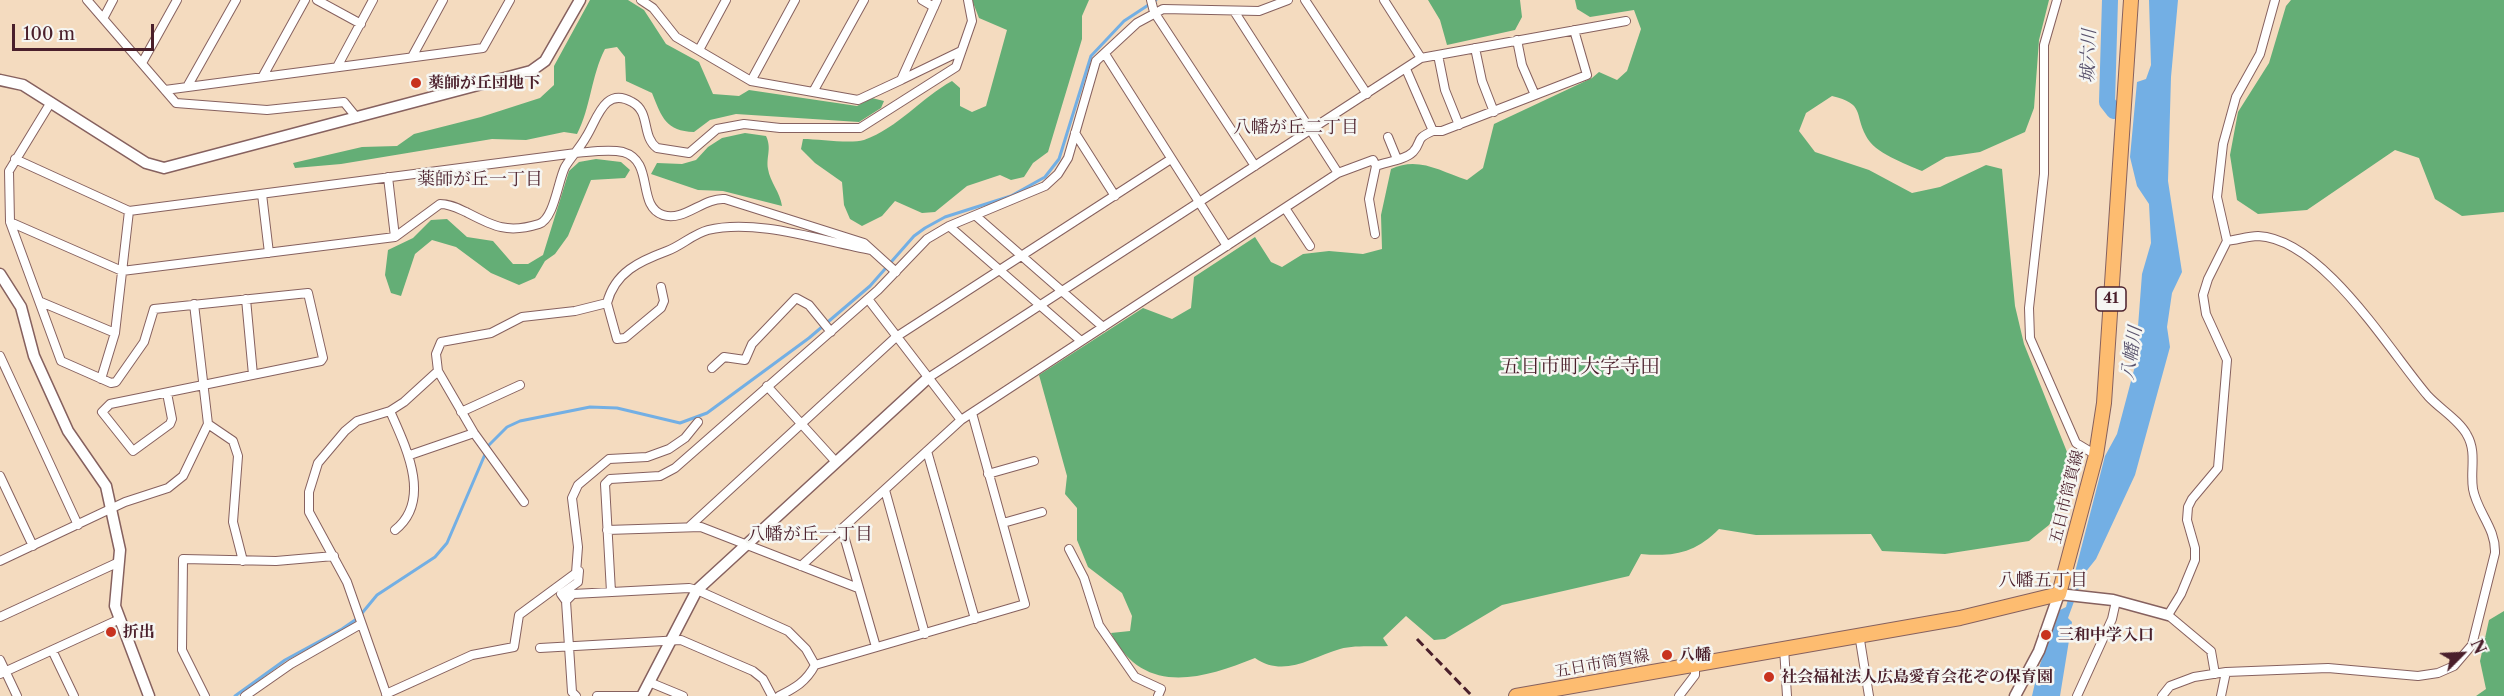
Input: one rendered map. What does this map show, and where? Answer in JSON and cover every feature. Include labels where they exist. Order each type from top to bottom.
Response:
[{"type":"main road","name":"五日市筒賀線","points":[[1516,696],[1960,618],[2062,594],[2096,455],[2104,403],[2131,0]]},
{"type":"street","points":[[87,0],[176,103],[267,110],[344,102],[357,118]]},
{"type":"street","points":[[104,17],[113,0]]},
{"type":"street","points":[[142,63],[177,0]]},
{"type":"street","points":[[187,87],[236,0]]},
{"type":"street","points":[[263,76],[305,0]]},
{"type":"street","points":[[317,0],[360,24]]},
{"type":"street","points":[[337,67],[373,0]]},
{"type":"street","points":[[412,57],[442,0]]},
{"type":"street","points":[[165,90],[483,48],[510,0]]},
{"type":"street","points":[[0,80],[23,85],[146,163],[164,168],[531,71],[545,61],[580,0]]},
{"type":"street","points":[[641,0],[656,4],[672,34],[751,81],[858,100],[961,51]]},
{"type":"street","points":[[699,50],[726,0]]},
{"type":"street","points":[[751,81],[795,0]]},
{"type":"street","points":[[813,92],[864,0]]},
{"type":"street","points":[[901,80],[936,3],[922,0]]},
{"type":"street","points":[[10,222],[122,271],[395,237],[440,204],[450,205],[501,230],[542,222],[548,216],[565,168],[603,105],[616,98],[630,101],[642,110],[654,146],[661,150],[686,153],[694,151],[717,129],[744,124],[780,128],[860,128],[956,67],[972,21],[968,0]]},
{"type":"street","points":[[1151,0],[1154,12],[1255,166]]},
{"type":"street","points":[[611,592],[605,484],[610,479],[666,474],[829,330],[868,299],[927,239],[949,226],[1035,192],[1052,181],[1064,167],[1096,61],[1137,23],[1163,9],[1259,11],[1288,0]]},
{"type":"street","points":[[1305,0],[1367,94]]},
{"type":"street","points":[[1384,0],[1421,58]]},
{"type":"street","points":[[2056,0],[2044,45],[2044,174],[2029,308],[2030,338],[2076,443],[2096,455]]},
{"type":"street","points":[[2168,615],[2181,594],[2195,560],[2195,548],[2187,520],[2188,507],[2218,468],[2227,360],[2206,314],[2203,295],[2208,279],[2227,242],[2217,197],[2223,144],[2236,97],[2260,54],[2275,0]]},
{"type":"street","points":[[1234,11],[1338,173]]},
{"type":"street","points":[[597,696],[642,696],[697,590],[928,378],[1421,58],[1626,21]]},
{"type":"street","points":[[1376,166],[1412,153],[1419,138],[1433,131],[1442,131],[1459,125],[1587,75],[1574,30]]},
{"type":"street","points":[[1517,40],[1522,65],[1534,95]]},
{"type":"street","points":[[1475,48],[1482,81],[1494,112]]},
{"type":"street","points":[[1105,54],[1227,246]]},
{"type":"street","points":[[1438,55],[1445,90],[1459,125]]},
{"type":"street","points":[[1406,69],[1433,131]]},
{"type":"street","points":[[51,102],[9,171],[10,222],[41,302],[60,361],[111,383],[120,380],[144,342],[154,309],[308,293],[323,358],[321,361],[110,404],[102,412],[133,451],[170,424],[172,419],[167,393]]},
{"type":"street","points":[[1075,133],[1115,196]]},
{"type":"street","points":[[1388,137],[1397,159]]},
{"type":"street","points":[[15,159],[129,211],[576,153],[619,151],[631,155],[642,170],[652,206],[662,215],[676,216],[711,200],[725,199],[864,243],[894,270]]},
{"type":"street","points":[[690,526],[896,337],[1171,159]]},
{"type":"street","points":[[801,566],[961,420],[1338,173],[1373,160],[1376,166],[1369,198],[1375,234]]},
{"type":"street","points":[[388,177],[395,237]]},
{"type":"street","points":[[262,194],[269,254]]},
{"type":"street","points":[[1285,208],[1310,246]]},
{"type":"street","points":[[101,379],[115,333],[129,211]]},
{"type":"street","points":[[976,216],[1103,327]]},
{"type":"street","points":[[661,286],[664,302],[662,308],[621,339],[614,335],[607,303],[622,275],[633,265],[677,247],[705,231],[732,225],[800,235],[872,250]]},
{"type":"street","points":[[949,226],[1081,341]]},
{"type":"street","points":[[2162,696],[2170,686],[2194,676],[2226,672],[2328,668],[2418,676],[2438,673],[2454,666],[2472,645],[2495,553],[2495,538],[2473,491],[2473,450],[2467,434],[2429,397],[2379,332],[2335,282],[2313,262],[2269,238],[2257,236],[2227,242]]},
{"type":"street","points":[[0,274],[21,307],[34,356],[68,431],[106,486],[118,531],[115,606],[149,696]]},
{"type":"street","points":[[712,368],[724,357],[745,360],[752,344],[796,298],[809,305],[829,330]]},
{"type":"street","points":[[246,299],[253,375]]},
{"type":"street","points":[[868,299],[961,420]]},
{"type":"street","points":[[41,302],[115,333]]},
{"type":"street","points":[[524,502],[474,433],[438,371],[436,354],[441,342],[491,333],[522,316],[575,311],[607,303]]},
{"type":"street","points":[[0,561],[112,509],[177,483],[189,468],[208,424],[194,304]]},
{"type":"street","points":[[0,356],[78,525]]},
{"type":"street","points":[[438,371],[416,394],[390,411],[357,421],[324,453],[315,469],[308,507],[334,556],[360,619],[387,695],[472,655],[514,647],[519,615],[575,576],[577,569],[572,498],[578,484],[609,459],[647,457],[669,449],[685,438],[698,422]]},
{"type":"street","points":[[461,412],[520,385]]},
{"type":"street","points":[[767,386],[836,462]]},
{"type":"street","points":[[390,411],[410,455],[413,488],[406,520],[395,530]]},
{"type":"street","points":[[779,696],[802,683],[815,665],[1025,604],[972,413]]},
{"type":"street","points":[[208,424],[233,441],[238,456],[233,522],[243,561]]},
{"type":"street","points":[[410,455],[474,433]]},
{"type":"street","points":[[927,451],[975,619]]},
{"type":"street","points":[[988,474],[1034,461]]},
{"type":"street","points":[[0,476],[33,546]]},
{"type":"street","points":[[885,490],[925,634]]},
{"type":"street","points":[[1003,523],[1042,512]]},
{"type":"street","points":[[607,530],[701,527],[748,543],[858,588]]},
{"type":"street","points":[[842,529],[876,647]]},
{"type":"street","points":[[1069,549],[1084,578],[1100,625],[1135,677],[1161,689],[1158,696]]},
{"type":"street","points":[[205,696],[182,650],[183,559],[243,561],[334,556]]},
{"type":"street","points":[[0,617],[118,562]]},
{"type":"street","points":[[576,696],[573,692],[566,601],[561,594],[578,582],[580,575],[577,569]]},
{"type":"street","points":[[566,601],[573,594],[689,588],[697,590],[788,631],[806,649],[815,665]]},
{"type":"street","points":[[2015,696],[2039,651],[2062,594],[2114,600],[2168,615],[2211,651],[2215,674]]},
{"type":"street","points":[[2077,696],[2112,619],[2114,600]]},
{"type":"street","points":[[3,673],[120,619]]},
{"type":"street","points":[[245,696],[360,619]]},
{"type":"street","points":[[1859,634],[1869,696]]},
{"type":"street","points":[[540,648],[681,640],[753,671],[763,679],[772,696]]},
{"type":"street","points":[[1784,648],[1787,696]]},
{"type":"street","points":[[52,650],[74,696]]},
{"type":"street","points":[[0,660],[3,673],[17,696]]},
{"type":"street","points":[[1679,696],[1695,675],[1695,664]]},
{"type":"street","points":[[2221,696],[2226,672]]},
{"type":"street","points":[[649,682],[683,696]]},
{"type":"green space","points":[[590,0],[628,0],[644,10],[666,44],[699,62],[713,94],[739,96],[749,90],[857,106],[872,98],[884,101],[881,108],[859,122],[736,114],[710,120],[694,132],[685,131],[666,122],[652,93],[626,81],[625,57],[617,47],[605,49],[600,59],[582,124],[577,134],[564,132],[526,140],[492,139],[341,164],[295,168],[293,163],[362,147],[397,146],[414,134],[481,117],[540,98],[554,85],[554,66]]},
{"type":"green space","points":[[972,0],[1089,0],[1082,16],[1082,39],[1048,152],[1033,163],[1024,177],[1011,180],[1000,175],[967,186],[935,212],[922,213],[895,201],[882,216],[862,226],[850,219],[844,205],[842,182],[815,163],[801,149],[803,139],[864,140],[899,121],[952,81],[960,88],[960,106],[972,112],[986,106],[1007,30],[979,18]]},
{"type":"green space","points":[[1428,0],[1520,0],[1522,17],[1515,30],[1447,45],[1440,20]]},
{"type":"green space","points":[[1575,0],[2049,0],[2039,40],[2034,108],[2025,132],[1980,152],[1946,157],[1922,171],[1876,148],[1862,128],[1857,110],[1850,102],[1842,99],[1832,96],[1806,113],[1799,131],[1815,152],[1869,170],[1912,193],[1940,187],[1986,165],[2002,169],[2015,306],[2024,344],[2067,452],[2071,476],[2063,501],[2049,525],[2029,541],[1945,554],[1882,551],[1871,534],[1756,535],[1719,529],[1701,543],[1683,552],[1664,555],[1641,554],[1629,576],[1502,605],[1445,639],[1434,640],[1406,616],[1383,638],[1388,646],[1345,648],[1287,666],[1266,664],[1255,658],[1214,672],[1174,677],[1156,674],[1139,667],[1124,653],[1111,633],[1130,631],[1132,616],[1122,593],[1088,567],[1077,540],[1077,508],[1065,494],[1067,476],[1039,375],[1143,308],[1172,319],[1191,308],[1194,277],[1255,237],[1271,262],[1282,267],[1303,254],[1329,251],[1363,254],[1382,249],[1381,215],[1391,169],[1401,165],[1420,164],[1467,180],[1483,168],[1494,124],[1592,78],[1599,72],[1617,80],[1627,71],[1641,29],[1634,10],[1590,17],[1577,9]]},
{"type":"green space","points":[[2291,0],[2504,0],[2504,212],[2462,216],[2435,199],[2419,158],[2395,150],[2307,210],[2258,214],[2237,200],[2230,155],[2238,112],[2269,63],[2286,6]]},
{"type":"green space","points":[[745,133],[766,136],[769,145],[768,169],[782,206],[723,191],[698,190],[651,174],[657,163],[682,164],[696,160],[708,147],[722,138]]},
{"type":"green space","points":[[596,159],[621,162],[630,170],[625,178],[591,180],[568,236],[555,254],[545,261],[535,278],[519,285],[491,273],[456,247],[432,240],[415,254],[401,296],[391,293],[385,275],[388,250],[413,238],[431,220],[447,219],[467,237],[493,241],[513,264],[528,264],[543,255],[569,171],[579,162]]},
{"type":"green space","points":[[2504,611],[2504,696],[2476,696],[2486,689],[2480,661],[2489,620]]},
{"type":"water","points":[[2149,0],[2178,0],[2171,77],[2168,181],[2182,272],[2172,293],[2167,327],[2170,347],[2135,475],[2096,559],[2084,574],[2068,618],[2072,622],[2060,696],[2032,696],[2038,670],[2060,610],[2066,607],[2105,456],[2117,434],[2135,366],[2142,274],[2151,243],[2149,204],[2137,186],[2130,157],[2137,82],[2146,79],[2151,65]]},
{"type":"waterway","points":[[235,696],[285,660],[358,618],[377,595],[435,557],[447,543],[489,445],[507,427],[520,421],[590,407],[617,408],[680,423],[707,413],[809,338],[870,286],[914,236],[925,228],[945,217],[1011,196],[1045,177],[1059,159],[1091,56],[1124,21],[1156,0]]},
{"type":"waterway","name":"城六川","points":[[2110,0],[2107,102],[2114,111]]},
{"type":"railway","points":[[1417,639],[1472,696]]},
{"type":"place","name":"薬師が丘団地下","points":[[416,83]]},
{"type":"place","name":"折出","points":[[111,632]]},
{"type":"place","name":"三和中学入口","points":[[2046,635]]},
{"type":"place","name":"八幡","points":[[1667,655]]},
{"type":"place","name":"社会福祉法人広島愛育会花ぞの保育園","points":[[1769,677]]},
{"type":"district","name":"八幡が丘二丁目","points":[[1296,128]]},
{"type":"district","name":"薬師が丘一丁目","points":[[480,180]]},
{"type":"district","name":"五日市町大字寺田","points":[[1580,367]]},
{"type":"district","name":"八幡が丘一丁目","points":[[810,535]]},
{"type":"district","name":"八幡五丁目","points":[[2043,581]]},
{"type":"water label","name":"八幡川","points":[[2132,353]]}]
